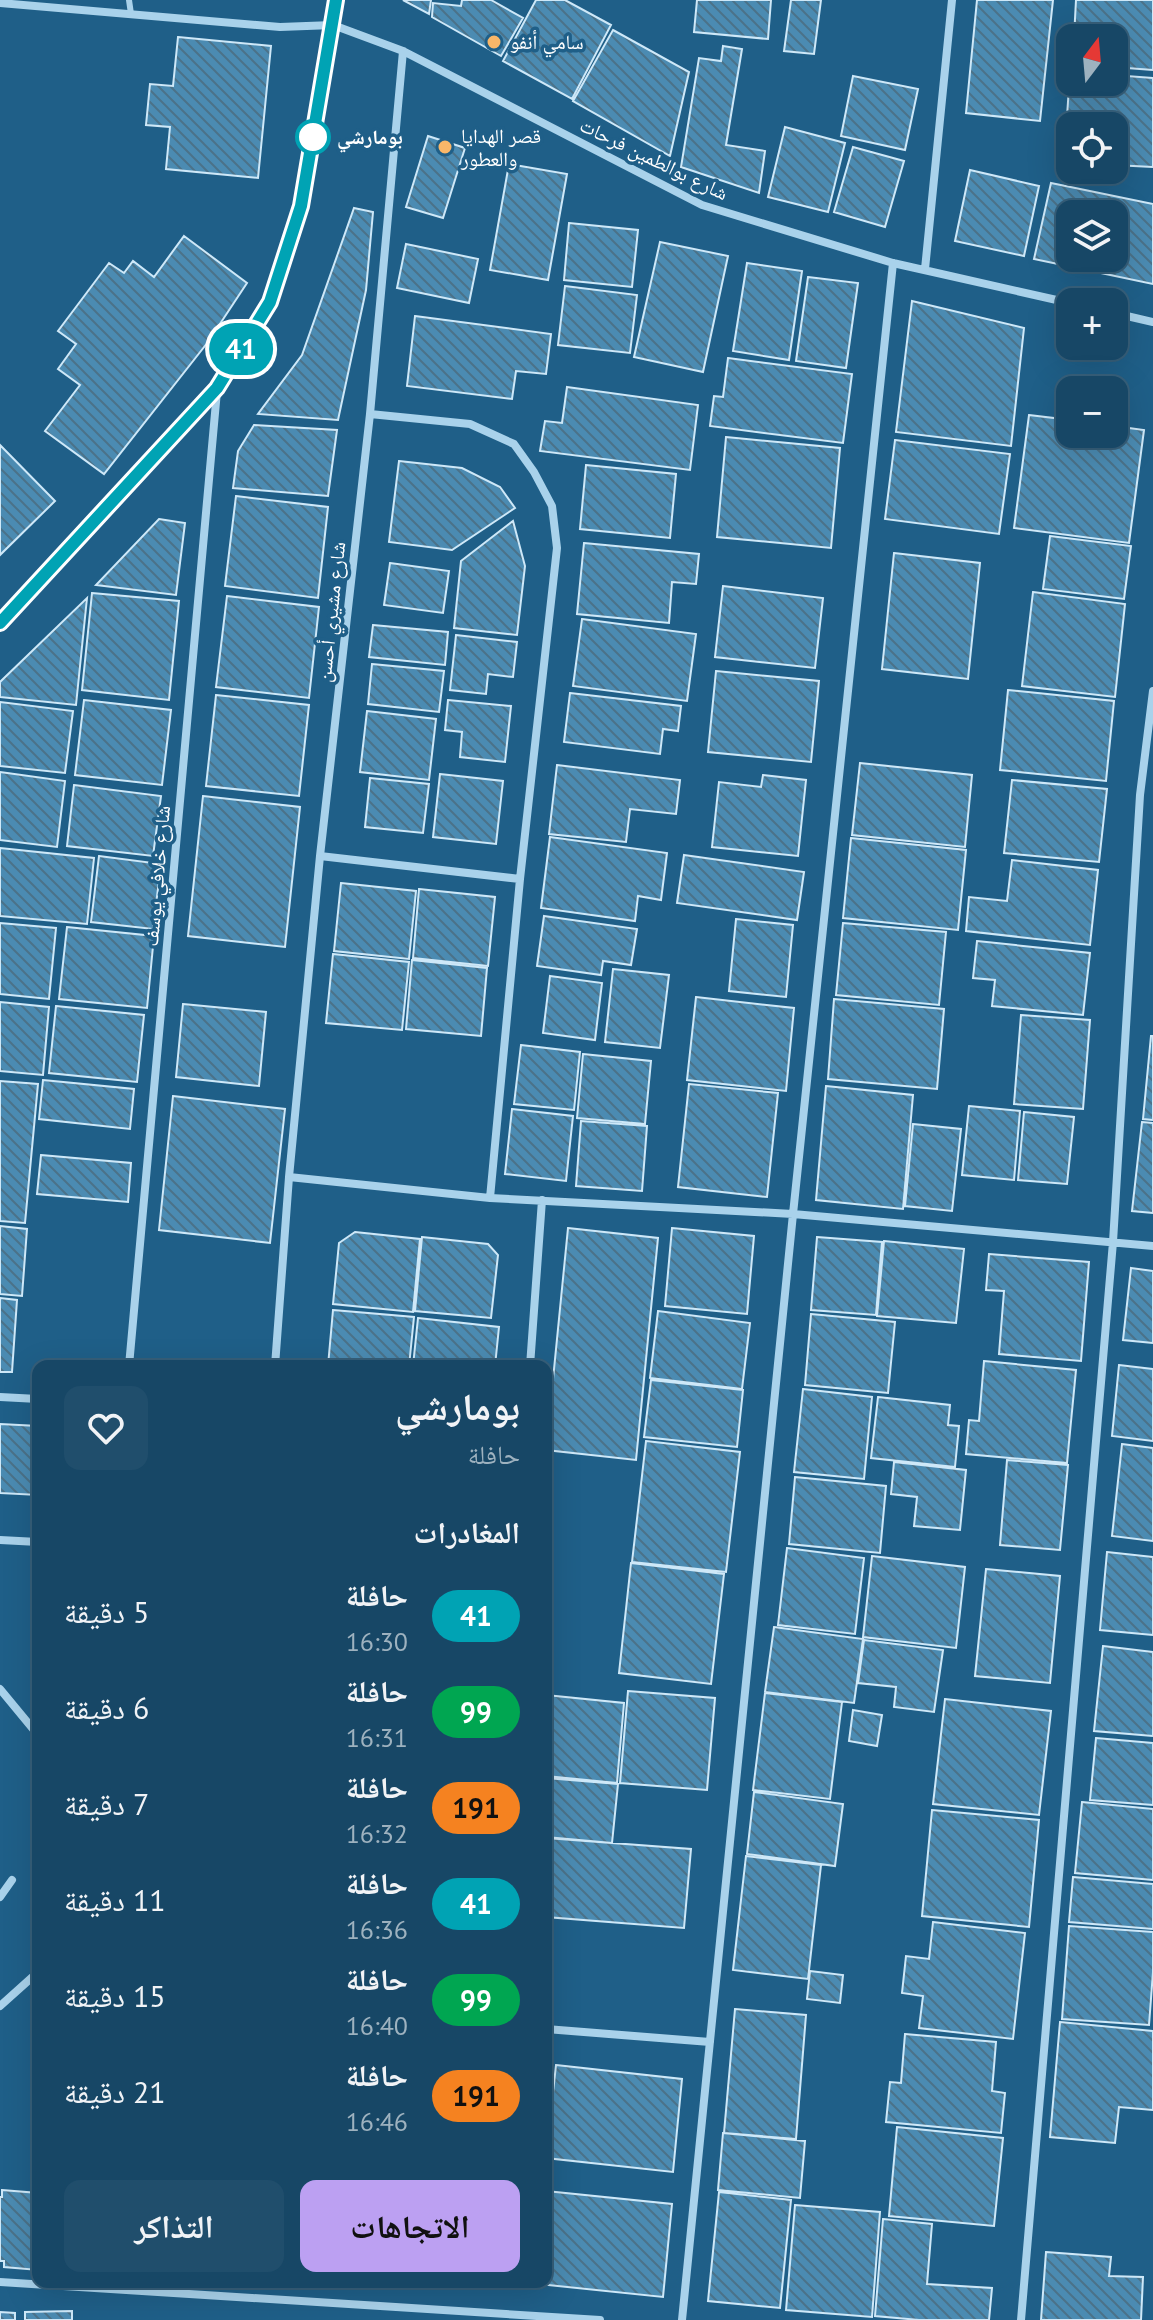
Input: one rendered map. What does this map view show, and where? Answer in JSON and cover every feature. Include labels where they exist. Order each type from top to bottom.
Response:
[{"type":"main road","points":[[0,623],[217,388],[270,302],[301,206],[336,0]]},
{"type":"street","points":[[925,269],[952,0]]},
{"type":"street","points":[[0,3],[280,27],[333,25]]},
{"type":"street","name":"شارع بوالطمين فرحات","points":[[333,25],[403,51],[702,205],[893,263],[1056,300]]},
{"type":"street","name":"شارع مشيري أحسن","points":[[275,1360],[289,1177],[320,856],[370,414],[403,51]]},
{"type":"street","points":[[682,2320],[793,1214],[893,263]]},
{"type":"street","points":[[1128,316],[1153,322]]},
{"type":"street","name":"شارع خلافي يوسف","points":[[130,1360],[217,388]]},
{"type":"street","points":[[370,414],[470,424],[514,444],[534,472],[552,506],[557,548],[520,879],[490,1198]]},
{"type":"street","points":[[1021,2320],[1113,1242],[1140,795],[1153,691]]},
{"type":"street","points":[[1140,795],[1153,796]]},
{"type":"street","points":[[320,856],[520,879]]},
{"type":"street","points":[[289,1177],[490,1198],[793,1214],[1153,1246]]},
{"type":"street","points":[[530,1360],[542,1200]]},
{"type":"street","points":[[0,1397],[32,1399]]},
{"type":"street","points":[[0,1540],[32,1542]]},
{"type":"street","points":[[0,1689],[32,1728]]},
{"type":"street","points":[[0,1897],[12,1880]]},
{"type":"street","points":[[0,2006],[32,1977]]},
{"type":"street","points":[[552,2029],[710,2042]]},
{"type":"street","points":[[0,2282],[32,2283]]},
{"type":"street","points":[[158,2288],[600,2320]]},
{"type":"lane","points":[[129,0],[131,14]]},
{"type":"building","points":[[403,0],[431,0],[429,14]]},
{"type":"building","points":[[462,0],[491,0],[523,18],[501,56],[432,17],[433,3],[461,6]]},
{"type":"building","points":[[536,0],[565,0],[611,25],[572,99],[503,61]]},
{"type":"building","points":[[697,0],[771,0],[768,39],[694,32]]},
{"type":"building","points":[[791,0],[821,0],[814,54],[784,51]]},
{"type":"building","points":[[977,0],[1053,0],[1040,121],[966,113]]},
{"type":"building","points":[[1076,0],[1153,0],[1153,70],[1128,68],[1128,24],[1075,24]]},
{"type":"building","points":[[613,30],[689,72],[670,156],[573,101]]},
{"type":"building","points":[[178,37],[271,46],[258,178],[166,169],[170,127],[146,125],[150,84],[173,86]]},
{"type":"building","points":[[723,46],[742,49],[726,145],[765,151],[759,193],[681,167],[699,58],[721,61]]},
{"type":"building","points":[[853,76],[918,89],[905,150],[841,136]]},
{"type":"building","points":[[1128,76],[1153,78],[1153,167],[1128,166],[1128,112],[1067,112],[1068,96],[1128,96]]},
{"type":"building","points":[[785,127],[845,143],[828,212],[768,197]]},
{"type":"building","points":[[428,136],[465,148],[443,218],[406,207]]},
{"type":"building","points":[[853,147],[904,161],[885,227],[834,212]]},
{"type":"building","points":[[509,164],[567,174],[548,280],[490,270]]},
{"type":"building","points":[[970,170],[1039,186],[1024,256],[955,241]]},
{"type":"building","points":[[1051,183],[1153,204],[1153,284],[1096,272],[1128,272],[1128,200],[1056,200],[1056,264],[1034,259]]},
{"type":"building","points":[[354,208],[373,212],[366,290],[338,420],[258,414],[302,355]]},
{"type":"building","points":[[569,223],[638,230],[632,287],[564,280]]},
{"type":"building","points":[[184,236],[247,283],[208,342],[104,474],[45,431],[80,385],[58,369],[76,344],[58,331],[109,263],[124,273],[133,261],[154,277]]},
{"type":"building","points":[[660,242],[728,256],[703,372],[634,357]]},
{"type":"building","points":[[406,244],[478,259],[469,303],[397,288]]},
{"type":"building","points":[[747,263],[802,271],[789,360],[733,351]]},
{"type":"building","points":[[808,277],[858,283],[846,368],[796,361]]},
{"type":"building","points":[[565,286],[637,295],[630,353],[558,345]]},
{"type":"building","points":[[912,301],[1024,328],[1011,446],[896,432]]},
{"type":"building","points":[[415,316],[551,334],[546,374],[516,371],[512,399],[407,386]]},
{"type":"building","points":[[728,358],[852,374],[843,443],[710,426],[714,396],[723,397]]},
{"type":"building","points":[[567,387],[698,405],[690,470],[540,451],[545,421],[562,423]]},
{"type":"building","points":[[1029,415],[1056,418],[1056,448],[1128,448],[1128,428],[1144,430],[1129,543],[1014,528]]},
{"type":"building","points":[[254,425],[337,430],[328,496],[233,488],[238,451]]},
{"type":"building","points":[[726,437],[840,448],[831,548],[717,537]]},
{"type":"building","points":[[895,440],[1010,454],[999,534],[885,519]]},
{"type":"building","points":[[0,445],[55,501],[0,555]]},
{"type":"building","points":[[399,461],[462,468],[500,487],[515,508],[452,550],[389,542]]},
{"type":"building","points":[[586,465],[676,474],[670,538],[580,529]]},
{"type":"building","points":[[236,496],[328,507],[318,598],[225,586]]},
{"type":"building","points":[[159,519],[185,523],[176,595],[96,585]]},
{"type":"building","points":[[513,521],[525,566],[517,635],[454,628],[461,561]]},
{"type":"building","points":[[1050,536],[1131,546],[1124,599],[1043,589]]},
{"type":"building","points":[[584,543],[699,554],[696,584],[672,582],[669,623],[577,614]]},
{"type":"building","points":[[894,553],[980,563],[968,679],[882,669]]},
{"type":"building","points":[[390,563],[449,571],[443,613],[384,605]]},
{"type":"building","points":[[723,586],[823,598],[815,668],[715,657]]},
{"type":"building","points":[[1033,592],[1125,604],[1115,697],[1022,686]]},
{"type":"building","points":[[92,593],[179,601],[169,700],[82,690]]},
{"type":"building","points":[[227,596],[319,607],[309,698],[216,687]]},
{"type":"building","points":[[87,598],[76,705],[0,697],[0,682]]},
{"type":"building","points":[[582,619],[696,634],[687,701],[573,686]]},
{"type":"building","points":[[373,625],[448,632],[445,665],[369,657]]},
{"type":"building","points":[[456,635],[517,642],[513,677],[488,674],[486,694],[450,690]]},
{"type":"building","points":[[372,664],[444,671],[439,712],[368,704]]},
{"type":"building","points":[[716,671],[819,681],[811,762],[708,752]]},
{"type":"building","points":[[1008,690],[1114,701],[1106,781],[1000,770]]},
{"type":"building","points":[[570,693],[681,706],[678,731],[663,729],[660,754],[564,742]]},
{"type":"building","points":[[216,695],[309,705],[299,796],[206,786]]},
{"type":"building","points":[[84,700],[171,710],[162,785],[75,775]]},
{"type":"building","points":[[448,700],[511,706],[505,762],[460,757],[462,732],[445,730]]},
{"type":"building","points":[[0,702],[73,711],[65,773],[0,766]]},
{"type":"building","points":[[367,711],[436,719],[429,780],[360,772]]},
{"type":"building","points":[[860,763],[972,775],[965,847],[852,835]]},
{"type":"building","points":[[557,765],[680,780],[676,814],[630,809],[626,842],[549,834]]},
{"type":"building","points":[[0,772],[65,781],[57,847],[0,840]]},
{"type":"building","points":[[440,774],[503,781],[496,844],[433,837]]},
{"type":"building","points":[[763,775],[806,780],[798,856],[712,847],[719,782],[761,787]]},
{"type":"building","points":[[370,778],[429,784],[423,833],[365,827]]},
{"type":"building","points":[[1012,780],[1107,789],[1099,862],[1004,853]]},
{"type":"building","points":[[74,785],[161,796],[153,856],[67,846]]},
{"type":"building","points":[[203,796],[300,807],[285,947],[188,936]]},
{"type":"building","points":[[550,837],[667,853],[661,900],[638,896],[635,921],[541,908]]},
{"type":"building","points":[[851,838],[966,850],[958,930],[843,918]]},
{"type":"building","points":[[0,848],[94,858],[87,924],[0,916]]},
{"type":"building","points":[[684,855],[804,872],[797,920],[677,903]]},
{"type":"building","points":[[99,856],[161,864],[153,929],[91,922]]},
{"type":"building","points":[[1012,860],[1098,870],[1090,945],[966,931],[969,897],[1007,901]]},
{"type":"building","points":[[341,883],[416,891],[409,959],[334,951]]},
{"type":"building","points":[[419,889],[495,897],[488,966],[413,958]]},
{"type":"building","points":[[544,916],[637,929],[631,965],[603,961],[601,975],[537,966]]},
{"type":"building","points":[[736,919],[793,925],[786,997],[729,991]]},
{"type":"building","points":[[0,923],[56,928],[49,999],[0,994]]},
{"type":"building","points":[[843,923],[946,932],[939,1005],[836,995]]},
{"type":"building","points":[[67,927],[154,936],[147,1008],[59,999]]},
{"type":"building","points":[[977,941],[1090,953],[1083,1015],[992,1006],[995,980],[973,978]]},
{"type":"building","points":[[333,954],[409,962],[402,1030],[326,1023]]},
{"type":"building","points":[[412,960],[487,968],[481,1036],[406,1029]]},
{"type":"building","points":[[613,969],[669,975],[660,1048],[605,1042]]},
{"type":"building","points":[[550,976],[602,983],[595,1040],[543,1033]]},
{"type":"building","points":[[696,997],[794,1008],[786,1091],[687,1080]]},
{"type":"building","points":[[834,999],[944,1009],[937,1089],[828,1079]]},
{"type":"building","points":[[0,1002],[49,1007],[43,1075],[0,1071]]},
{"type":"building","points":[[183,1004],[266,1012],[259,1086],[176,1077]]},
{"type":"building","points":[[56,1006],[144,1015],[137,1082],[49,1073]]},
{"type":"building","points":[[1021,1015],[1090,1020],[1083,1109],[1014,1104]]},
{"type":"building","points":[[1153,1036],[1153,1120],[1143,1119]]},
{"type":"building","points":[[521,1045],[580,1052],[574,1110],[514,1104]]},
{"type":"building","points":[[583,1054],[651,1061],[645,1124],[577,1118]]},
{"type":"building","points":[[43,1080],[134,1089],[130,1129],[39,1119]]},
{"type":"building","points":[[0,1081],[38,1084],[25,1223],[0,1221]]},
{"type":"building","points":[[689,1084],[778,1093],[767,1197],[678,1187]]},
{"type":"building","points":[[826,1086],[913,1095],[903,1209],[816,1200]]},
{"type":"building","points":[[173,1096],[285,1109],[270,1243],[159,1230]]},
{"type":"building","points":[[969,1106],[1020,1111],[1014,1180],[962,1175]]},
{"type":"building","points":[[512,1109],[573,1116],[566,1181],[505,1174]]},
{"type":"building","points":[[1024,1112],[1074,1117],[1067,1184],[1018,1180]]},
{"type":"building","points":[[581,1121],[647,1126],[642,1191],[576,1186]]},
{"type":"building","points":[[1142,1122],[1153,1123],[1153,1213],[1132,1211]]},
{"type":"building","points":[[913,1124],[961,1129],[952,1211],[905,1206]]},
{"type":"building","points":[[41,1155],[131,1163],[128,1202],[37,1194]]},
{"type":"building","points":[[0,1226],[27,1229],[22,1296],[0,1294]]},
{"type":"building","points":[[568,1228],[658,1238],[636,1460],[552,1451],[552,1389]]},
{"type":"building","points":[[672,1228],[754,1236],[747,1314],[665,1306]]},
{"type":"building","points":[[355,1232],[420,1239],[413,1312],[333,1304],[339,1243]]},
{"type":"building","points":[[422,1237],[488,1244],[498,1255],[491,1318],[415,1311]]},
{"type":"building","points":[[817,1237],[882,1242],[876,1315],[811,1310]]},
{"type":"building","points":[[884,1241],[964,1249],[956,1323],[877,1316]]},
{"type":"building","points":[[989,1254],[1089,1262],[1081,1361],[999,1354],[1004,1291],[986,1290]]},
{"type":"building","points":[[1131,1268],[1153,1271],[1153,1343],[1123,1340]]},
{"type":"building","points":[[0,1298],[17,1300],[12,1372],[0,1372]]},
{"type":"building","points":[[333,1310],[414,1317],[410,1360],[329,1360]]},
{"type":"building","points":[[658,1311],[750,1323],[742,1389],[650,1378]]},
{"type":"building","points":[[811,1314],[895,1322],[888,1393],[805,1385]]},
{"type":"building","points":[[418,1318],[499,1327],[496,1360],[414,1360]]},
{"type":"building","points":[[984,1361],[1076,1370],[1067,1463],[966,1454],[969,1420],[979,1421]]},
{"type":"building","points":[[1119,1365],[1153,1369],[1153,1441],[1112,1436]]},
{"type":"building","points":[[651,1380],[743,1390],[737,1447],[644,1437]]},
{"type":"building","points":[[803,1389],[872,1397],[864,1479],[794,1472]]},
{"type":"building","points":[[878,1397],[950,1405],[948,1425],[959,1426],[955,1467],[871,1458]]},
{"type":"building","points":[[0,1424],[32,1426],[32,1495],[0,1493]]},
{"type":"building","points":[[646,1441],[740,1452],[726,1572],[632,1562]]},
{"type":"building","points":[[1122,1444],[1153,1448],[1153,1541],[1112,1536]]},
{"type":"building","points":[[1007,1460],[1068,1465],[1060,1550],[1000,1545]]},
{"type":"building","points":[[894,1462],[966,1470],[960,1530],[914,1526],[917,1497],[891,1494]]},
{"type":"building","points":[[795,1477],[886,1486],[880,1553],[789,1544]]},
{"type":"building","points":[[787,1548],[864,1558],[855,1634],[778,1625]]},
{"type":"building","points":[[1107,1552],[1153,1557],[1153,1635],[1100,1630]]},
{"type":"building","points":[[872,1556],[965,1567],[956,1648],[863,1637]]},
{"type":"building","points":[[631,1563],[724,1574],[711,1684],[619,1673]]},
{"type":"building","points":[[986,1569],[1060,1576],[1050,1683],[975,1676]]},
{"type":"building","points":[[774,1627],[863,1639],[854,1703],[765,1692]]},
{"type":"building","points":[[864,1640],[943,1650],[934,1712],[894,1707],[896,1687],[858,1683]]},
{"type":"building","points":[[1103,1646],[1153,1652],[1153,1736],[1094,1731]]},
{"type":"building","points":[[628,1691],[715,1698],[707,1790],[620,1783]]},
{"type":"building","points":[[765,1693],[842,1702],[830,1799],[753,1790]]},
{"type":"building","points":[[552,1696],[624,1703],[617,1783],[552,1777]]},
{"type":"building","points":[[945,1699],[1051,1711],[1039,1815],[933,1804]]},
{"type":"building","points":[[853,1710],[882,1715],[877,1746],[849,1741]]},
{"type":"building","points":[[1096,1738],[1153,1743],[1153,1805],[1090,1800]]},
{"type":"building","points":[[552,1778],[618,1784],[612,1843],[552,1838]]},
{"type":"building","points":[[754,1792],[843,1804],[835,1866],[747,1854]]},
{"type":"building","points":[[1082,1802],[1153,1809],[1153,1880],[1075,1873]]},
{"type":"building","points":[[932,1810],[1039,1820],[1029,1927],[922,1916]]},
{"type":"building","points":[[552,1838],[691,1849],[684,1928],[552,1917]]},
{"type":"building","points":[[746,1856],[821,1865],[808,1979],[733,1970]]},
{"type":"building","points":[[1073,1877],[1153,1884],[1153,1929],[1069,1922]]},
{"type":"building","points":[[933,1922],[1025,1933],[1013,2039],[919,2028],[923,1996],[902,1993],[906,1956],[929,1959]]},
{"type":"building","points":[[1069,1926],[1153,1932],[1149,2025],[1062,2019]]},
{"type":"building","points":[[810,1971],[843,1975],[840,2003],[807,1999]]},
{"type":"building","points":[[735,2009],[806,2015],[796,2139],[724,2133]]},
{"type":"building","points":[[1060,2022],[1153,2031],[1153,2110],[1119,2107],[1115,2143],[1050,2137]]},
{"type":"building","points":[[905,2034],[996,2042],[992,2091],[1005,2093],[1001,2133],[886,2122],[890,2082],[901,2083]]},
{"type":"building","points":[[556,2065],[682,2079],[673,2172],[552,2159],[552,2102]]},
{"type":"building","points":[[897,2127],[1003,2138],[994,2226],[889,2216]]},
{"type":"building","points":[[723,2133],[805,2141],[800,2198],[718,2190]]},
{"type":"building","points":[[2,2190],[32,2192],[32,2269],[4,2267],[4,2261],[0,2261]]},
{"type":"building","points":[[552,2192],[672,2204],[663,2297],[552,2285]]},
{"type":"building","points":[[719,2192],[791,2200],[780,2308],[708,2301]]},
{"type":"building","points":[[795,2205],[880,2212],[872,2317],[786,2310]]},
{"type":"building","points":[[883,2219],[932,2224],[927,2284],[992,2288],[989,2320],[919,2320],[875,2316]]},
{"type":"building","points":[[1046,2252],[1111,2257],[1109,2276],[1143,2277],[1141,2320],[1041,2320]]},
{"type":"building","points":[[72,2311],[72,2320],[25,2320],[25,2312]]},
{"type":"building","points":[[0,2312],[15,2313],[15,2320],[0,2320]]},
{"type":"bus line","name":"41","points":[[0,623],[217,388],[270,302],[301,206],[336,0]]},
{"type":"place","name":"سامي أنفو","points":[[494,42]]},
{"type":"place","name":"بومارشي","points":[[313,137]]},
{"type":"place","name":"قصر الهدايا والعطور","points":[[445,147]]}]
